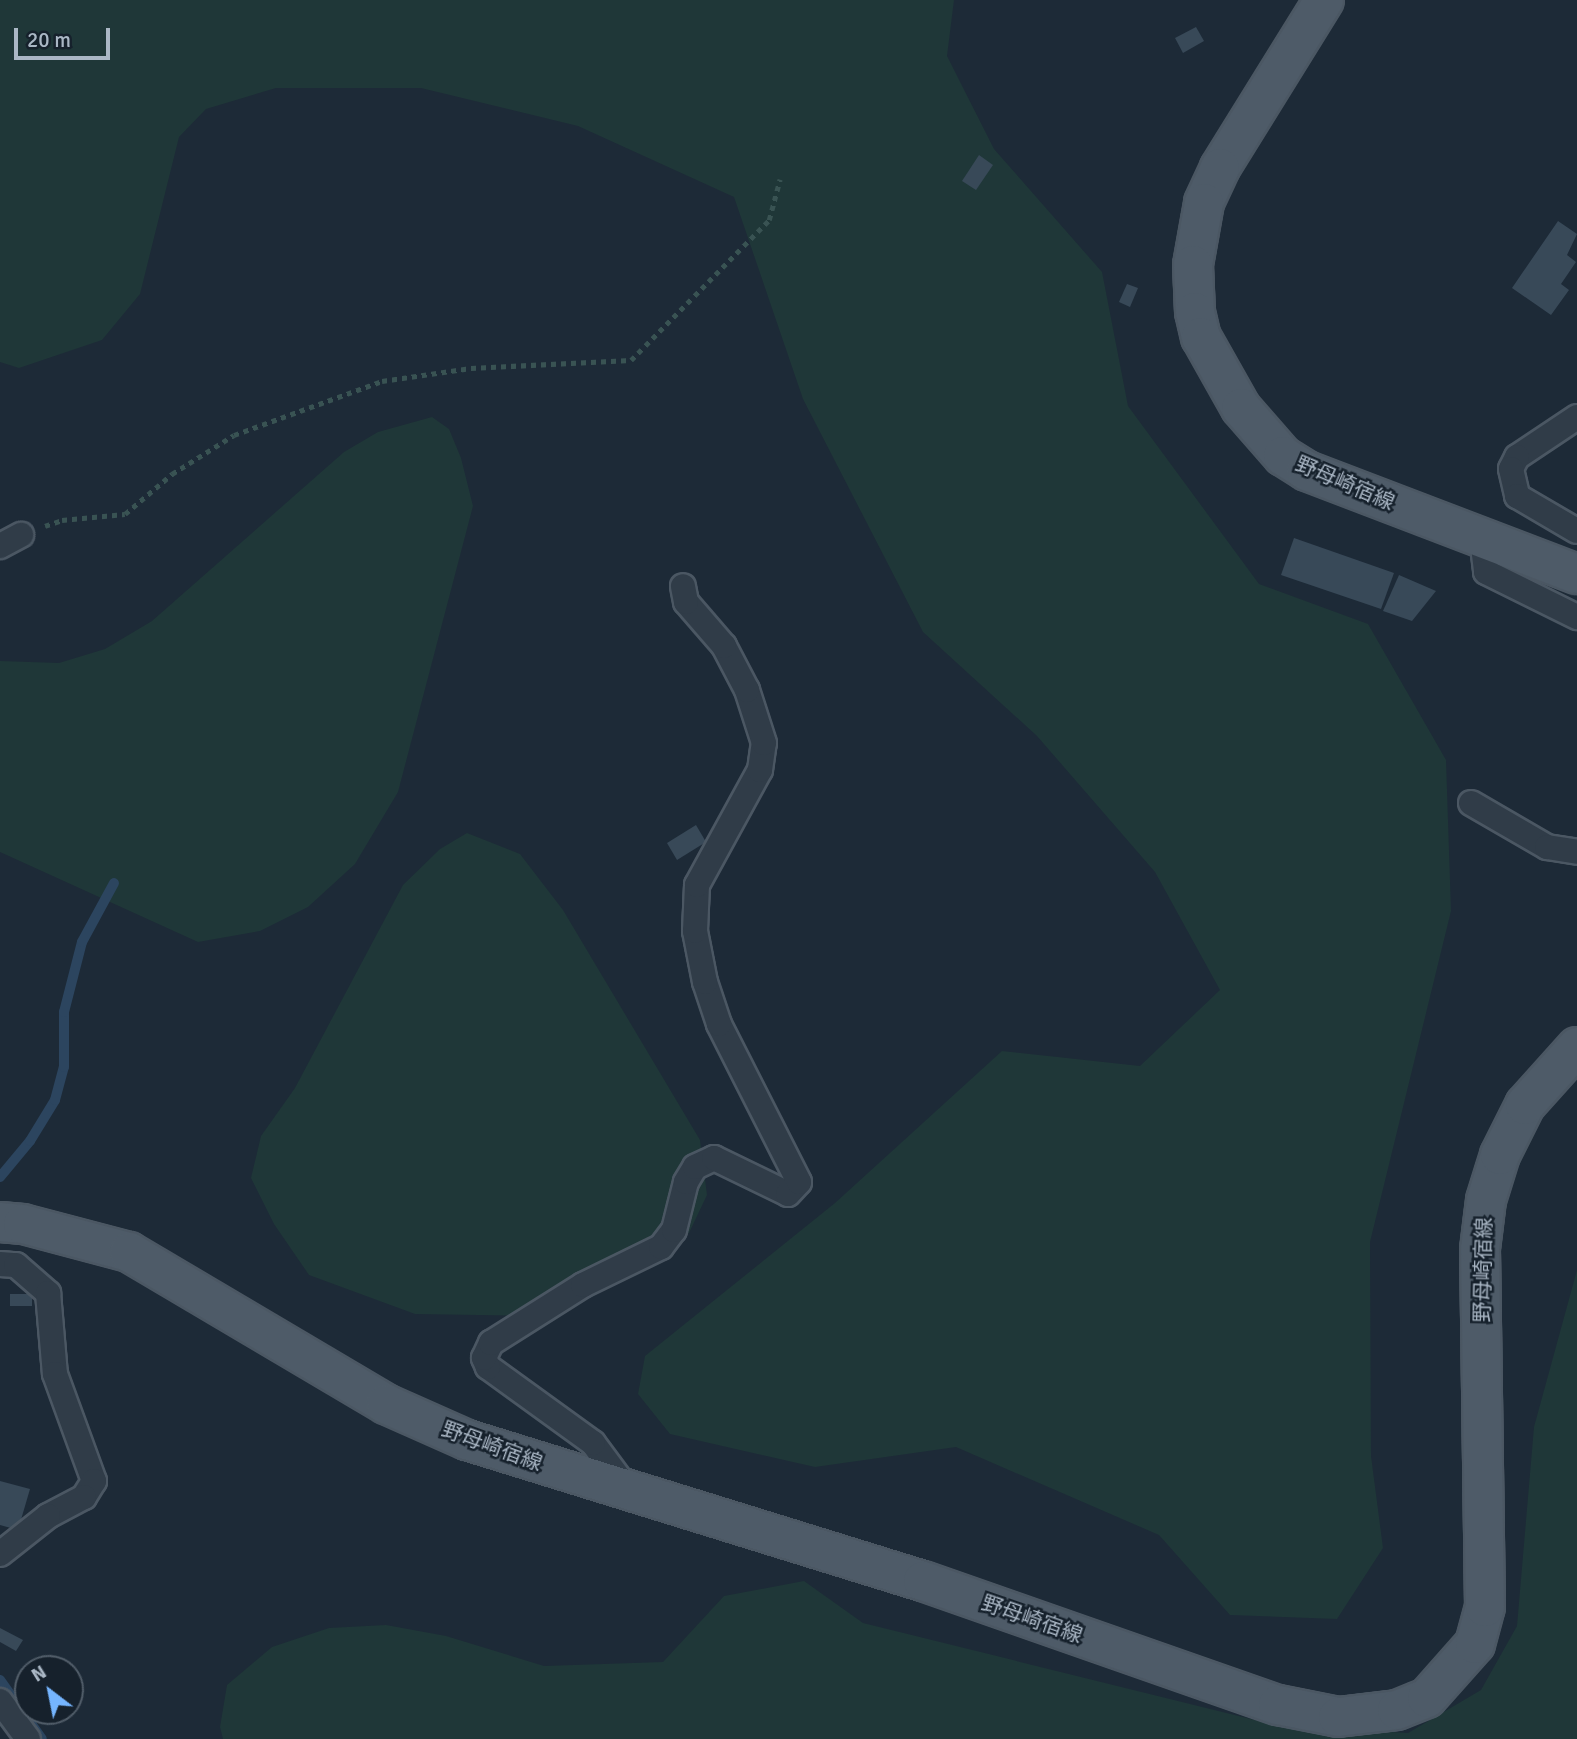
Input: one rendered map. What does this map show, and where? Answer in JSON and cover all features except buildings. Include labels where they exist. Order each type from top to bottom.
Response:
[{"type":"main road","name":"野母崎宿線","points":[[1324,0],[1220,168],[1204,203],[1193,265],[1195,312],[1201,337],[1241,408],[1283,456],[1307,471],[1577,574]]},
{"type":"main road","name":"野母崎宿線","points":[[0,1222],[34,1226],[130,1252],[386,1404],[467,1440],[923,1581],[1278,1705],[1338,1717],[1398,1710],[1427,1698],[1475,1644],[1485,1607],[1480,1249],[1486,1200],[1500,1155],[1525,1105],[1577,1047]]},
{"type":"street","points":[[1577,418],[1517,457],[1511,469],[1517,496],[1577,531]]},
{"type":"street","points":[[1482,538],[1486,572],[1577,617]]},
{"type":"street","points":[[630,1492],[593,1443],[503,1381],[484,1358],[491,1343],[571,1293],[661,1247],[674,1230],[686,1182],[695,1167],[714,1158],[733,1165],[774,1191],[789,1194],[799,1182],[719,1024],[705,982],[695,931],[696,885],[760,770],[764,743],[741,679],[724,646],[686,602],[683,586]]},
{"type":"street","points":[[1471,803],[1547,847],[1577,852]]},
{"type":"street","points":[[0,1264],[16,1265],[48,1293],[55,1374],[94,1481],[84,1497],[48,1516],[0,1554]]},
{"type":"street","points":[[0,1701],[28,1739]]},
{"type":"path","points":[[11,541],[62,520],[125,514],[172,474],[234,435],[382,381],[471,368],[631,360],[769,220],[780,179]]},
{"type":"green space","points":[[0,0],[954,0],[947,56],[994,149],[1102,272],[1128,406],[1259,584],[1368,624],[1446,760],[1451,911],[1370,1242],[1371,1456],[1383,1548],[1337,1619],[1230,1615],[1159,1535],[956,1447],[815,1467],[670,1434],[638,1394],[645,1356],[835,1203],[1002,1051],[1140,1066],[1220,990],[1155,872],[1037,736],[923,632],[803,399],[734,197],[578,126],[421,88],[276,88],[206,109],[179,137],[140,294],[102,340],[19,368],[0,362]]},
{"type":"green space","points":[[432,417],[449,429],[461,458],[473,506],[398,792],[355,864],[308,907],[260,931],[198,942],[0,852],[0,661],[59,663],[105,649],[152,621],[344,452],[378,432]]},
{"type":"green space","points":[[467,833],[520,854],[563,910],[700,1140],[707,1195],[689,1233],[621,1279],[539,1316],[415,1314],[309,1275],[274,1224],[251,1178],[261,1136],[295,1088],[403,885],[440,849]]},
{"type":"green space","points":[[1577,1270],[1577,1739],[223,1739],[220,1727],[227,1685],[272,1647],[329,1628],[386,1625],[446,1636],[544,1666],[663,1662],[724,1596],[804,1581],[863,1623],[1275,1725],[1408,1733],[1481,1690],[1517,1626],[1534,1427]]},
{"type":"waterway","points":[[0,1177],[30,1141],[55,1100],[64,1067],[64,1012],[82,942],[114,883]]},
{"type":"waterway","points":[[0,1680],[42,1739]]}]
